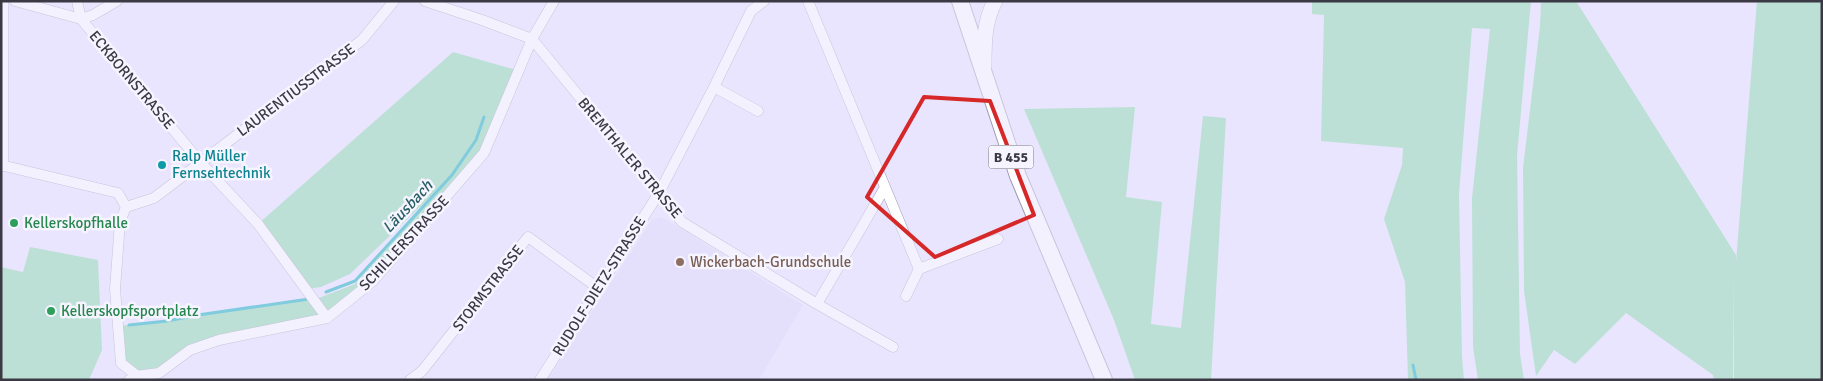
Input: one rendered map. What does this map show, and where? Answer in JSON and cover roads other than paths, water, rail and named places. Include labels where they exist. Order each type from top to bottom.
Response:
[{"type":"main road","name":"B 455","points":[[960,1],[1018,176],[1104,380]]},
{"type":"main road","points":[[985,78],[984,42],[986,25],[995,1]]},
{"type":"street","points":[[2,1],[2,165],[118,193],[126,206],[120,222],[116,289],[121,363],[136,379]]},
{"type":"street","points":[[15,1],[81,19],[93,15],[117,1]]},
{"type":"street","name":"ECKBORNSTRASSE","points":[[77,1],[81,19],[202,163],[258,224],[327,318]]},
{"type":"street","name":"LAURENTIUSSTRASSE","points":[[126,206],[154,198],[202,163],[362,40],[394,1]]},
{"type":"street","points":[[425,1],[532,39]]},
{"type":"street","name":"SCHILLERSTRASSE","points":[[136,379],[159,373],[190,350],[219,340],[327,318],[373,281],[484,153],[532,39],[554,1]]},
{"type":"street","name":"RUDOLF-DIETZ-STRASSE","points":[[540,380],[658,193],[714,87],[751,10],[764,1]]},
{"type":"street","points":[[808,1],[884,189],[919,269]]},
{"type":"street","name":"BREMTHALER STRASSE","points":[[532,39],[682,222],[817,304],[893,347]]},
{"type":"street","points":[[714,87],[758,111]]},
{"type":"street","points":[[817,304],[884,189]]},
{"type":"street","name":"STORMSTRASSE","points":[[410,380],[422,371],[528,238],[598,288]]},
{"type":"street","points":[[906,296],[919,269],[998,239]]},
{"type":"waterway","name":"Läusbach","points":[[326,292],[355,281],[452,175],[476,140],[484,117]]},
{"type":"waterway","name":"Läusbach","points":[[129,325],[309,299]]},
{"type":"waterway","points":[[1413,365],[1416,380]]},
{"type":"place","name":"Ralp Müller Fernsehtechnik","points":[[162,165]]},
{"type":"place","name":"Kellerskopfhalle","points":[[14,223]]},
{"type":"place","name":"Wickerbach-Grundschule","points":[[680,262]]},
{"type":"place","name":"Kellerskopfsportplatz","points":[[51,311]]}]
